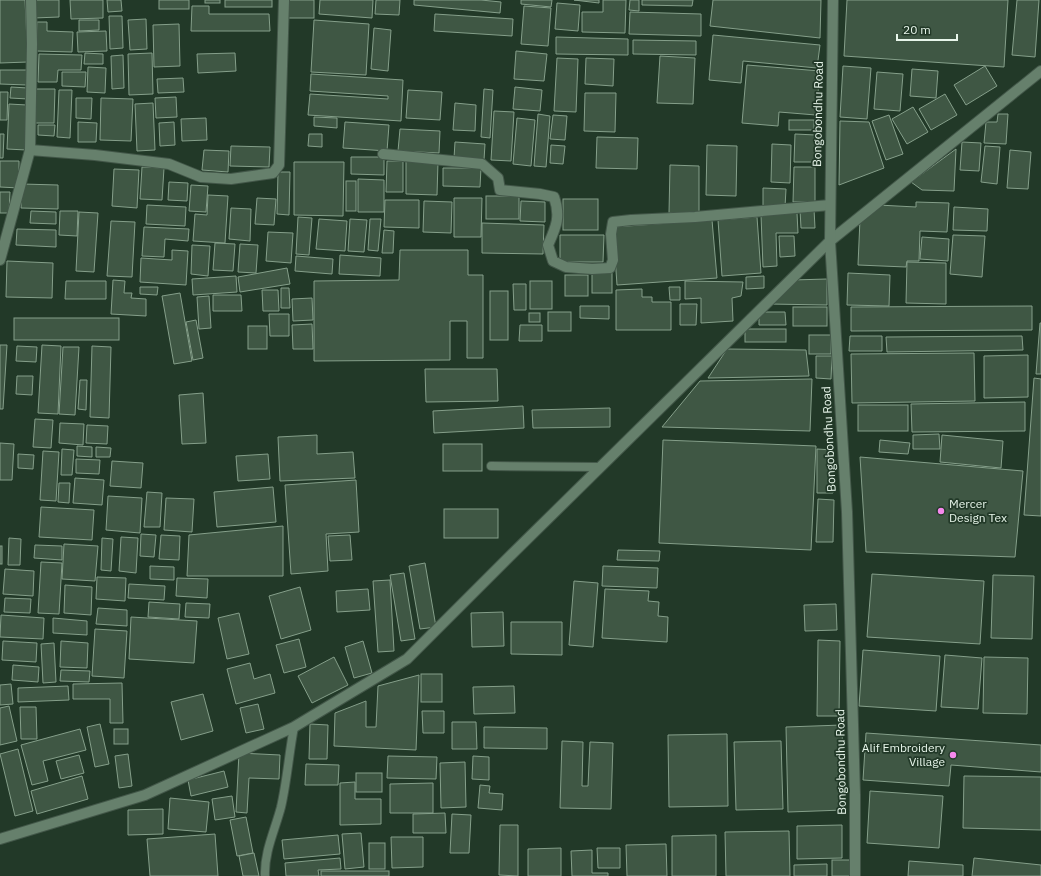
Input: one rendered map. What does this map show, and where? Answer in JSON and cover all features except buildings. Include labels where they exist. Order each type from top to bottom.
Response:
[{"type":"street","points":[[0,260],[30,150],[32,44],[31,0]]},
{"type":"street","points":[[30,150],[95,155],[169,164],[202,177],[231,179],[273,173],[279,165],[284,0]]},
{"type":"street","name":"Bongobondhu Road","points":[[833,0],[830,241],[847,512],[855,795],[855,876]]},
{"type":"street","points":[[0,839],[145,795],[294,727],[408,658],[830,241],[1041,71]]},
{"type":"street","points":[[383,154],[482,164],[498,178],[500,190],[554,197],[557,206],[557,225],[548,245],[553,261],[566,267],[592,269],[610,268],[612,260],[612,222],[695,217],[830,205]]},
{"type":"lane","points":[[491,466],[600,468]]},
{"type":"lane","points":[[265,876],[265,867],[272,831],[281,807],[294,727]]},
{"type":"place","name":"Mercer Design Tex","points":[[941,511]]},
{"type":"place","name":"Alif Embroidery Village","points":[[953,755]]}]
